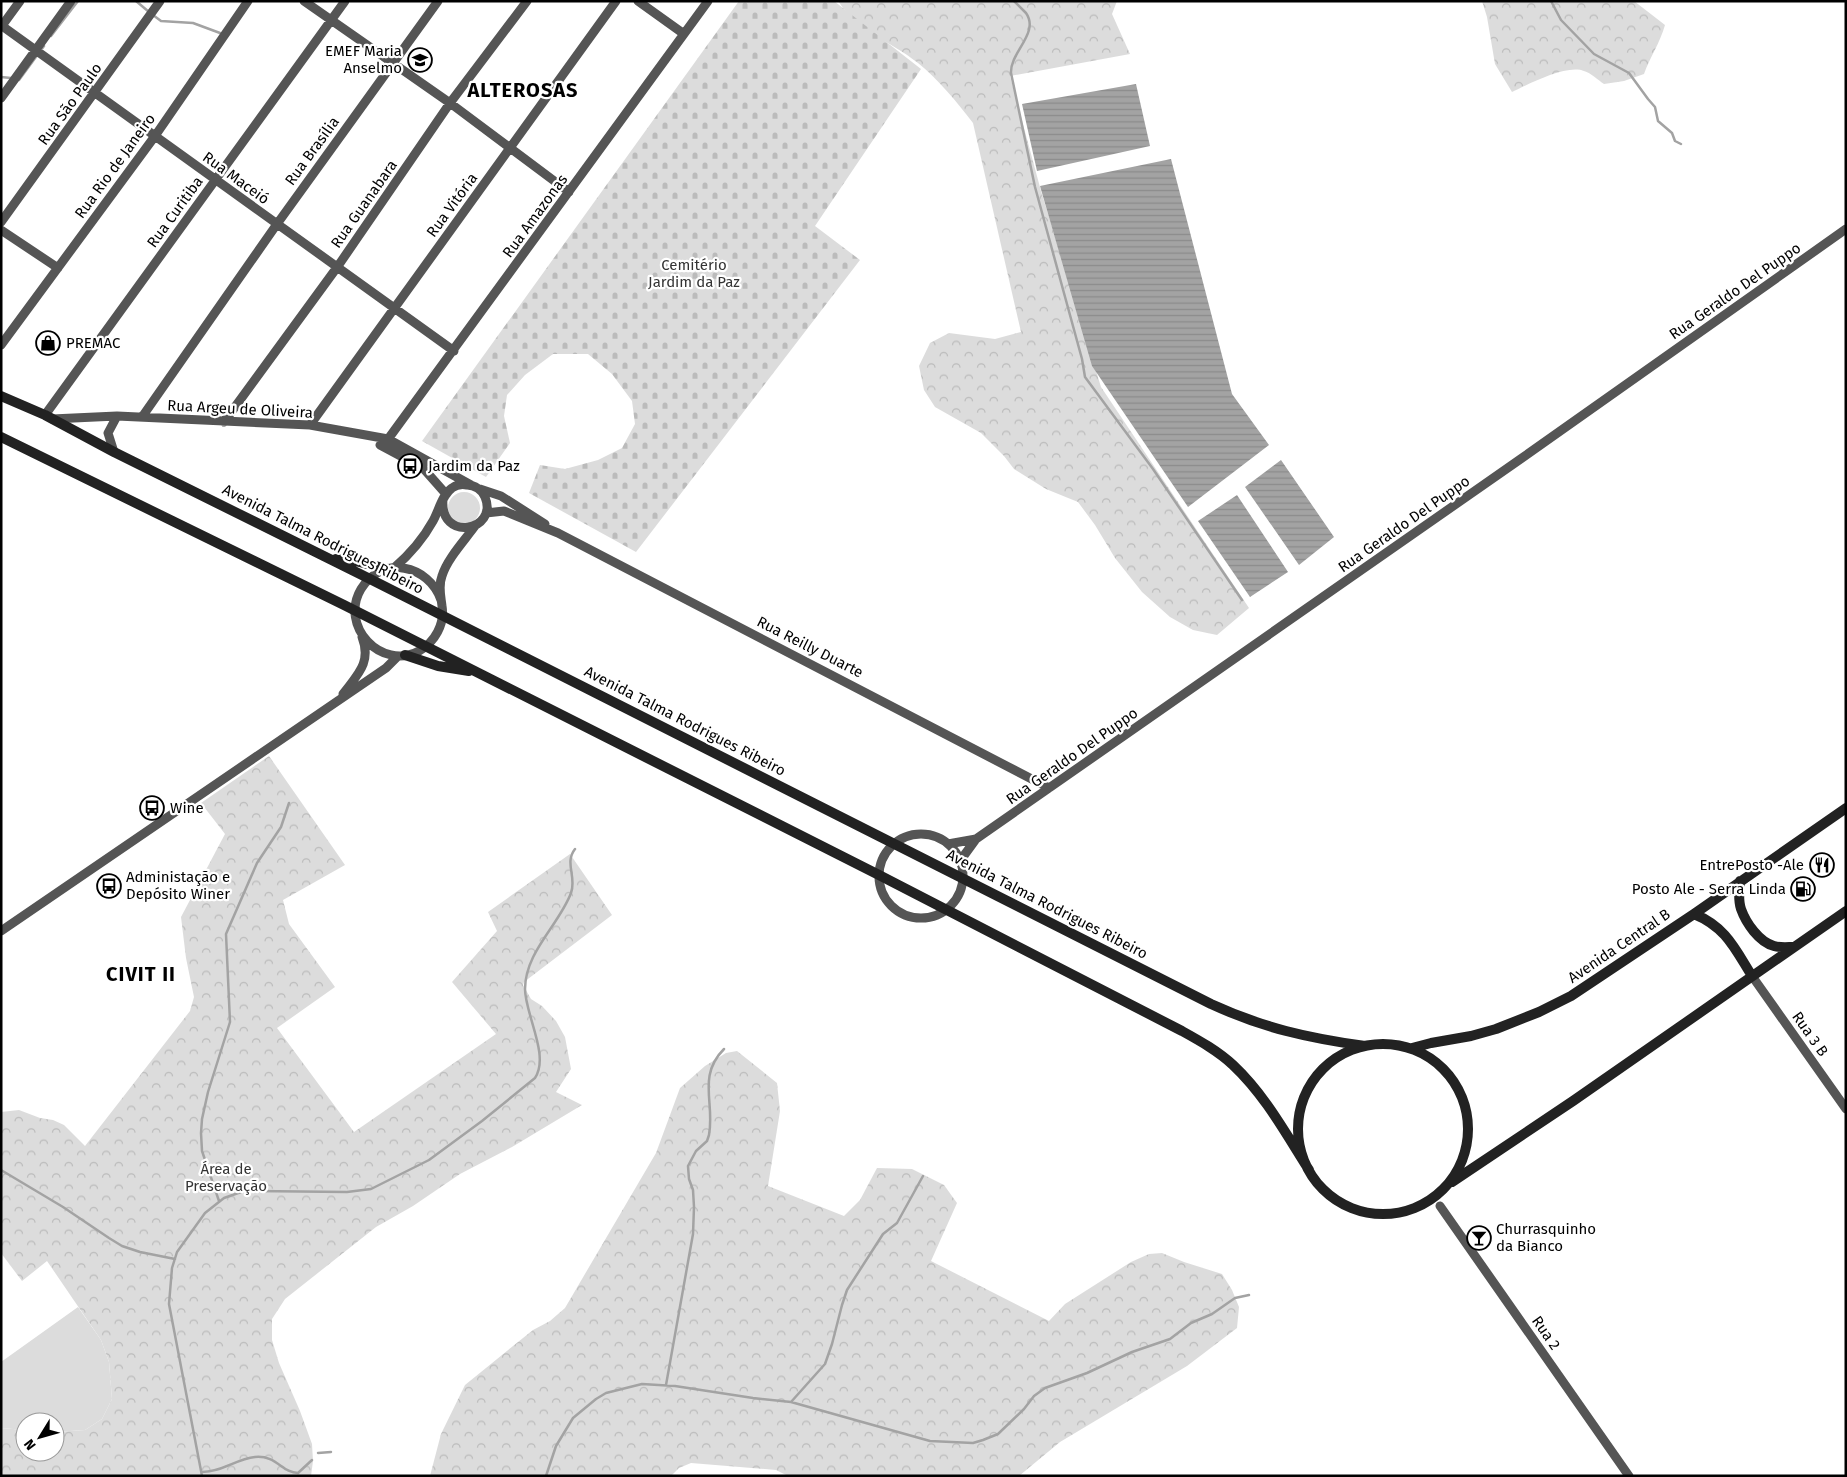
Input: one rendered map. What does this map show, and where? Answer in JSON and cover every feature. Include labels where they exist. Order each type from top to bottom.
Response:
[{"type":"main road","name":"Avenida Talma Rodrigues Ribeiro","points":[[1,396],[49,417],[114,452],[370,578],[1230,1012],[1285,1032],[1365,1046]]},
{"type":"main road","points":[[1,437],[426,646],[879,875],[1182,1031],[1217,1052],[1248,1081],[1264,1100],[1309,1170]]},
{"type":"main road","points":[[330,559],[356,561],[391,568]]},
{"type":"main road","points":[[401,655],[438,666],[479,673]]},
{"type":"main road","name":"Avenida Central B","points":[[1412,1048],[1482,1033],[1512,1024],[1551,1007],[1586,987],[1846,808]]},
{"type":"main road","points":[[1740,881],[1741,909],[1745,919],[1757,934],[1762,940],[1775,946],[1794,947]]},
{"type":"main road","name":"Avenida Central B","points":[[1451,1183],[1466,1154],[1469,1122],[1460,1090],[1440,1065],[1412,1048],[1381,1044],[1365,1046],[1346,1052],[1330,1063],[1316,1077],[1306,1094],[1300,1113],[1299,1132],[1302,1152],[1309,1170],[1322,1188],[1335,1199],[1350,1207],[1371,1214],[1394,1214],[1415,1209],[1435,1198],[1451,1183],[1498,1153],[1846,911]]},
{"type":"main road","points":[[1694,914],[1709,920],[1720,929],[1752,976]]},
{"type":"street","points":[[2,26],[20,1]]},
{"type":"street","points":[[1,98],[71,1]]},
{"type":"street","name":"Rua São Paulo","points":[[1,222],[160,1]]},
{"type":"street","name":"Rua Rio de Janeiro","points":[[1,345],[155,136],[248,1]]},
{"type":"street","points":[[304,1],[450,103],[569,192]]},
{"type":"street","name":"Rua Curitiba","points":[[49,417],[215,180],[345,1]]},
{"type":"street","name":"Rua Brasília","points":[[142,417],[277,224],[438,1]]},
{"type":"street","name":"Rua Guanabara","points":[[224,422],[338,266],[450,103],[527,1]]},
{"type":"street","name":"Rua Vitória","points":[[310,425],[616,1]]},
{"type":"street","points":[[638,1],[684,34]]},
{"type":"street","name":"Rua Amazonas","points":[[386,443],[708,1]]},
{"type":"street","name":"Rua Maceió","points":[[2,26],[94,94],[338,266],[454,351]]},
{"type":"street","name":"Rua Geraldo Del Puppo","points":[[960,861],[976,839],[1514,464],[1846,229]]},
{"type":"street","points":[[1,230],[58,268]]},
{"type":"street","points":[[114,452],[108,433],[117,416]]},
{"type":"street","name":"Rua Argeu de Oliveira","points":[[49,417],[117,416],[310,425],[360,434]]},
{"type":"street","name":"Rua Reilly Duarte","points":[[360,434],[386,443],[475,487],[500,496],[558,533]]},
{"type":"street","name":"Rua Reilly Duarte","points":[[386,443],[423,468],[445,497]]},
{"type":"street","points":[[337,702],[364,666],[365,648],[356,622],[355,611],[360,591],[370,578],[391,568],[419,542],[433,521],[445,497],[453,487],[462,484],[475,487],[484,496],[487,504],[486,512],[441,577],[442,615],[436,635],[426,646],[414,653],[401,655],[379,651],[368,643],[360,632]]},
{"type":"street","points":[[445,497],[442,508],[445,516],[451,523],[458,527],[467,528],[475,526]]},
{"type":"street","name":"Rua Reilly Duarte","points":[[486,512],[504,511],[558,533],[1049,788]]},
{"type":"street","points":[[391,568],[406,568],[423,576],[436,589],[441,600]]},
{"type":"street","points":[[1,931],[337,702],[386,668],[401,655]]},
{"type":"street","points":[[924,834],[937,837],[948,844],[953,848],[960,861],[963,878],[958,896],[947,910],[928,918],[913,918],[900,913],[885,898],[880,887],[879,875],[883,858],[894,844],[905,837],[924,834]]},
{"type":"street","name":"Rua Geraldo Del Puppo","points":[[948,844],[976,839]]},
{"type":"street","name":"Rua 3 B","points":[[1752,976],[1846,1109]]},
{"type":"street","name":"Rua 2","points":[[1440,1206],[1629,1476]]},
{"type":"green space","name":"Cemitério Jardim da Paz","points":[[739,1],[834,1],[921,69],[815,226],[860,260],[636,552],[529,493],[540,465],[565,469],[598,460],[622,448],[635,424],[632,401],[612,374],[588,354],[553,354],[525,375],[507,395],[504,416],[510,443],[486,477],[422,441]]},
{"type":"green space","points":[[838,1],[1117,1],[1112,14],[1130,54],[1010,76],[1041,191],[1101,387],[1249,608],[1217,635],[1193,630],[1170,617],[1142,592],[1115,558],[1095,525],[1078,502],[1046,489],[1014,469],[981,433],[935,407],[924,390],[919,366],[930,343],[949,333],[995,339],[1021,332],[973,123],[933,76],[907,55],[866,29]]},
{"type":"green space","points":[[1482,1],[1634,1],[1665,25],[1644,74],[1624,81],[1604,84],[1587,72],[1568,70],[1558,72],[1512,92],[1495,64],[1487,17]]},
{"type":"green space","points":[[464,492],[470,493],[475,497],[479,502],[479,514],[475,519],[470,523],[464,524],[458,523],[453,519],[449,514],[448,508],[449,502],[453,497],[458,493]]},
{"type":"green space","name":"Área de Preservação","points":[[269,756],[345,865],[283,900],[289,924],[335,987],[277,1028],[354,1132],[496,1034],[452,982],[497,931],[488,912],[570,854],[612,915],[524,982],[523,985],[531,999],[542,1006],[556,1021],[565,1037],[571,1069],[556,1092],[582,1105],[512,1147],[460,1174],[413,1206],[376,1227],[285,1299],[272,1319],[272,1340],[279,1363],[312,1444],[313,1461],[311,1476],[1,1476],[1,1428],[15,1429],[15,1462],[65,1462],[65,1431],[85,1430],[102,1419],[112,1399],[109,1362],[101,1340],[47,1261],[22,1281],[1,1253],[1,1112],[19,1110],[40,1118],[53,1120],[64,1125],[85,1146],[190,1011],[194,997],[186,958],[181,917],[225,834],[201,803]]},
{"type":"green space","points":[[737,1051],[777,1083],[780,1111],[768,1186],[844,1216],[860,1200],[877,1168],[912,1169],[944,1185],[957,1203],[931,1261],[1049,1321],[1065,1304],[1131,1262],[1149,1254],[1162,1253],[1222,1274],[1232,1290],[1239,1307],[1237,1328],[1187,1366],[1060,1442],[1019,1476],[788,1476],[776,1470],[691,1463],[679,1468],[671,1476],[430,1476],[441,1434],[465,1385],[533,1330],[550,1321],[565,1308],[656,1153],[680,1088],[705,1066],[726,1053]]},
{"type":"green space","points":[[78,1307],[101,1340],[109,1362],[112,1399],[102,1419],[85,1430],[65,1431],[65,1412],[15,1412],[15,1429],[1,1428],[1,1362]]},
{"type":"shaded area","points":[[1136,84],[1150,146],[1037,171],[1022,104]]},
{"type":"shaded area","points":[[1171,159],[1232,394],[1269,445],[1188,507],[1092,366],[1040,186]]},
{"type":"shaded area","points":[[1281,460],[1334,537],[1299,565],[1245,487]]},
{"type":"shaded area","points":[[1237,495],[1288,572],[1250,597],[1198,521]]},
{"type":"waterway","points":[[51,36],[78,1]]},
{"type":"waterway","points":[[136,1],[149,12]]},
{"type":"waterway","points":[[1014,1],[1026,13],[1029,20],[1029,28],[1012,65],[1011,73],[1035,187],[1082,359],[1085,377],[1153,469],[1242,600]]},
{"type":"waterway","points":[[1551,1],[1561,20],[1594,54],[1629,73],[1655,107],[1658,121],[1672,133],[1675,141],[1681,144]]},
{"type":"waterway","points":[[153,15],[161,21],[193,23],[220,33]]},
{"type":"waterway","points":[[19,80],[44,46]]},
{"type":"waterway","points":[[1,77],[11,78]]},
{"type":"waterway","points":[[219,1201],[202,1151],[201,1133],[208,1092],[230,1022],[226,934],[257,863],[281,827],[289,803]]},
{"type":"waterway","points":[[202,1476],[169,1304],[172,1268],[177,1252],[205,1213],[224,1198],[244,1191],[347,1192],[371,1189],[429,1160],[482,1121],[535,1078],[539,1069],[540,1058],[526,999],[526,976],[536,951],[566,905],[571,893],[573,881],[570,865],[575,849]]},
{"type":"waterway","points":[[666,1385],[693,1234],[693,1190],[689,1179],[688,1166],[696,1151],[707,1141],[709,1135],[709,1080],[711,1069],[724,1049]]},
{"type":"waterway","points":[[1,1170],[63,1207],[122,1246],[140,1252],[175,1259]]},
{"type":"waterway","points":[[791,1402],[825,1364],[847,1290],[883,1234],[897,1223],[923,1176]]},
{"type":"waterway","points":[[546,1476],[556,1446],[573,1418],[606,1393],[642,1384],[675,1386],[791,1402],[930,1441],[973,1443],[998,1434],[1024,1409],[1034,1396],[1045,1388],[1087,1373],[1132,1352],[1170,1339],[1191,1323],[1212,1314],[1235,1298],[1249,1295]]},
{"type":"waterway","points":[[318,1453],[331,1452]]},
{"type":"waterway","points":[[202,1472],[216,1470],[248,1458],[263,1457],[274,1461],[292,1472],[298,1473],[312,1460]]},
{"type":"place","name":"EMEF Maria Anselmo","points":[[420,60]]},
{"type":"place","name":"PREMAC","points":[[48,343]]},
{"type":"place","name":"Jardim da Paz","points":[[410,466]]},
{"type":"place","name":"Wine","points":[[152,808]]},
{"type":"place","name":"EntrePosto -Ale","points":[[1822,865]]},
{"type":"place","name":"Administação e Depósito Winer","points":[[109,886]]},
{"type":"place","name":"Posto Ale - Serra Linda","points":[[1803,889]]},
{"type":"place","name":"Churrasquinho da Bianco","points":[[1479,1238]]},
{"type":"district","name":"ALTEROSAS","points":[[523,90]]},
{"type":"district","name":"CIVIT II","points":[[141,974]]}]
